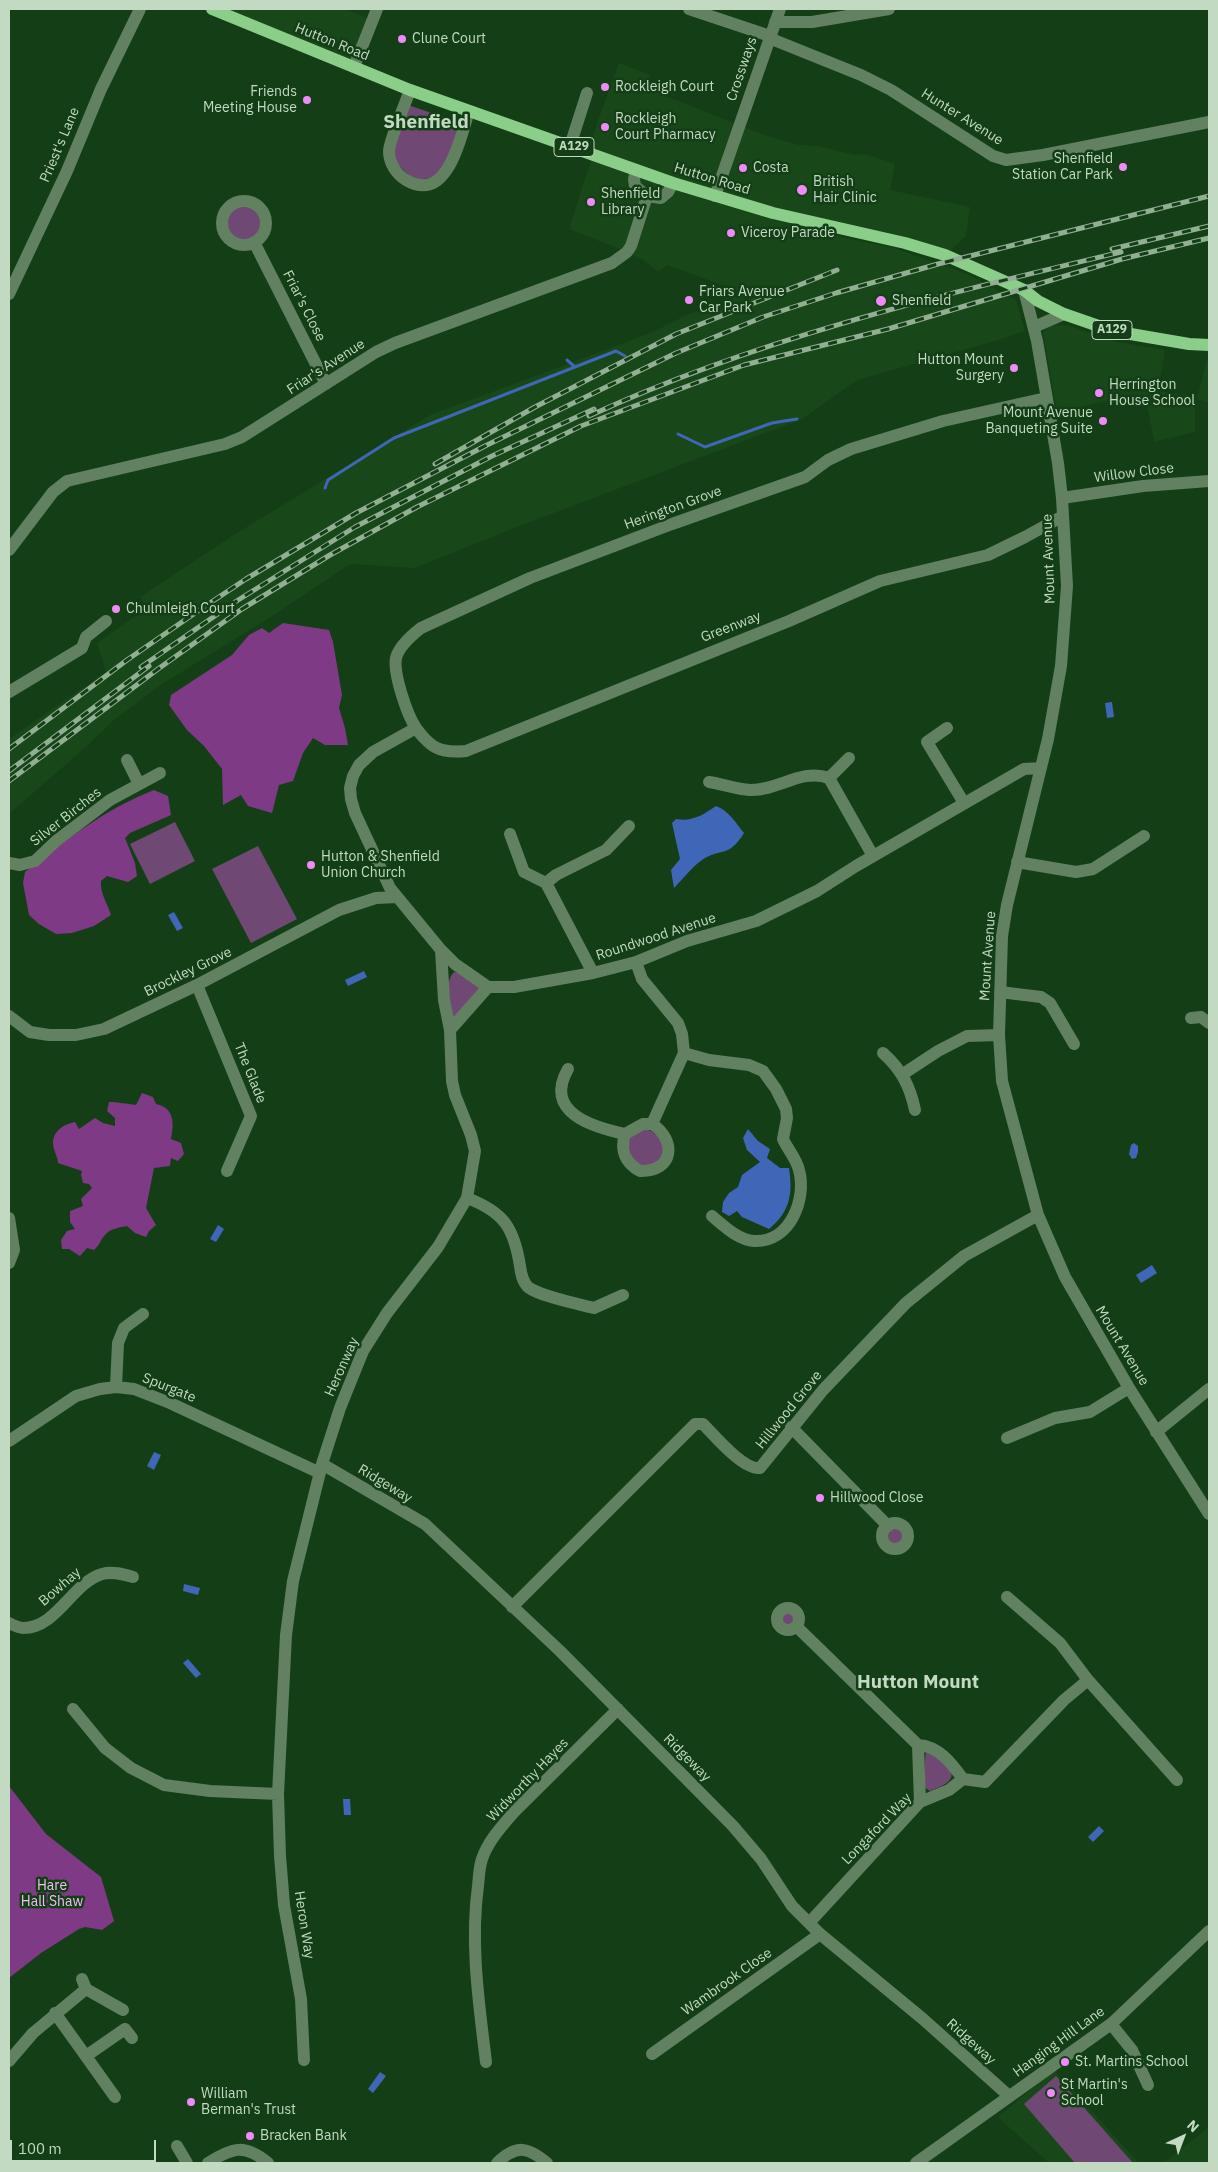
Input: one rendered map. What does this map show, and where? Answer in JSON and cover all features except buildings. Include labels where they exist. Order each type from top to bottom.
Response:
[{"type":"main road","name":"Hutton Road","points":[[212,9],[410,90],[673,183],[772,213],[905,243],[945,255],[1024,290],[1038,301],[1064,314],[1114,331],[1189,344],[1209,344]]},
{"type":"street","name":"Priest's Lane","points":[[9,294],[67,170],[101,88],[140,9]]},
{"type":"street","points":[[354,67],[377,9]]},
{"type":"street","name":"Hunter Avenue","points":[[690,9],[769,37],[862,75],[891,90],[993,156],[1006,160],[1043,155],[1209,122]]},
{"type":"street","name":"Crossways","points":[[715,196],[780,9]]},
{"type":"street","points":[[775,22],[812,22],[889,9]]},
{"type":"street","points":[[410,90],[389,150],[392,165],[400,176],[414,184],[427,184],[439,180],[448,171],[470,111]]},
{"type":"street","points":[[570,146],[587,93]]},
{"type":"street","points":[[636,170],[635,186],[647,196],[661,198],[668,192],[673,183]]},
{"type":"street","name":"Friar's Avenue","points":[[9,550],[54,492],[67,481],[225,444],[242,437],[376,352],[395,343],[620,259],[631,246],[647,196]]},
{"type":"street","name":"Friar's Close","points":[[254,242],[326,384]]},
{"type":"street","name":"Mount Avenue","points":[[1024,290],[1034,327],[1062,498],[1067,586],[1064,642],[1048,739],[1017,862],[1002,936],[999,1035],[1002,1081],[1038,1215],[1065,1277],[1129,1388],[1209,1514]]},
{"type":"street","points":[[1034,327],[1064,314]]},
{"type":"street","name":"Herington Grove","points":[[416,728],[406,704],[396,670],[396,656],[411,636],[421,628],[530,578],[672,524],[805,477],[828,460],[850,449],[904,431],[1046,398]]},
{"type":"street","name":"Willow Close","points":[[1062,498],[1143,486],[1209,480]]},
{"type":"street","name":"Greenway","points":[[416,728],[435,747],[451,752],[466,751],[789,621],[880,581],[988,555],[1063,516]]},
{"type":"street","points":[[9,692],[82,648],[86,637],[106,621]]},
{"type":"street","points":[[416,728],[373,752],[366,758],[353,776],[350,788],[355,813],[384,877],[397,897],[455,964],[488,987],[450,1030]]},
{"type":"street","points":[[947,728],[927,742],[964,803]]},
{"type":"street","points":[[829,778],[849,758]]},
{"type":"street","points":[[127,760],[140,784]]},
{"type":"street","name":"Roundwood Avenue","points":[[488,987],[514,987],[593,974],[636,962],[687,941],[764,918],[816,891],[1024,769],[1040,768]]},
{"type":"street","name":"Silver Birches","points":[[9,864],[20,865],[35,860],[56,841],[110,800],[160,773]]},
{"type":"street","points":[[708,782],[751,790],[808,775],[818,774],[829,778],[873,856]]},
{"type":"street","points":[[546,884],[556,875],[606,850],[630,826]]},
{"type":"street","points":[[510,834],[524,872],[546,884],[593,974]]},
{"type":"street","points":[[1017,862],[1076,872],[1093,869],[1144,836]]},
{"type":"street","points":[[376,898],[384,877]]},
{"type":"street","name":"Brockley Grove","points":[[9,1016],[30,1032],[49,1035],[76,1035],[104,1029],[197,985],[339,910],[376,898],[397,897]]},
{"type":"street","name":"Heronway","points":[[278,1794],[286,1635],[293,1581],[321,1469],[340,1408],[362,1351],[387,1312],[438,1247],[467,1198],[475,1151],[472,1135],[455,1095],[452,1081],[450,1030],[444,1000],[442,950]]},
{"type":"street","points":[[636,962],[642,979],[678,1023],[682,1034],[684,1053],[652,1124]]},
{"type":"street","name":"The Glade","points":[[197,985],[251,1116],[227,1171]]},
{"type":"street","points":[[1000,992],[1033,995],[1050,1003],[1074,1044]]},
{"type":"street","points":[[1191,1018],[1207,1021],[1205,1010],[1208,1005]]},
{"type":"street","points":[[903,1074],[938,1051],[967,1036],[999,1035]]},
{"type":"street","points":[[684,1053],[709,1060],[749,1065],[768,1076],[782,1101],[787,1118],[783,1139],[796,1160],[801,1181],[798,1206],[785,1230],[775,1237],[754,1241],[736,1235],[712,1216]]},
{"type":"street","points":[[883,1053],[896,1064],[903,1074],[912,1096],[915,1110]]},
{"type":"street","points":[[568,1068],[561,1084],[561,1092],[569,1109],[595,1127],[625,1134],[643,1124],[652,1124],[665,1136],[669,1149],[667,1160],[657,1169],[640,1171],[629,1163],[623,1151],[625,1134]]},
{"type":"street","points":[[467,1198],[493,1210],[505,1220],[517,1246],[523,1281],[532,1290],[594,1308],[623,1295]]},
{"type":"street","name":"Hillwood Grove","points":[[512,1607],[694,1424],[703,1424],[743,1463],[755,1469],[760,1468],[766,1463],[791,1427],[860,1350],[913,1297],[964,1256],[1038,1215]]},
{"type":"street","points":[[9,1218],[14,1250],[9,1263]]},
{"type":"street","points":[[116,1387],[118,1343],[124,1328],[143,1314]]},
{"type":"street","name":"Spurgate","points":[[9,1441],[76,1396],[100,1389],[116,1387],[134,1388],[321,1469]]},
{"type":"street","points":[[1007,1438],[1055,1418],[1090,1412],[1129,1388]]},
{"type":"street","points":[[1156,1432],[1209,1389]]},
{"type":"street","points":[[791,1427],[888,1526]]},
{"type":"street","name":"Ridgeway","points":[[321,1469],[424,1524],[618,1709],[748,1842],[792,1906],[820,1934],[922,2019],[1009,2096]]},
{"type":"street","name":"Bowhay","points":[[9,1623],[23,1628],[40,1624],[91,1579],[103,1574],[117,1573],[133,1577]]},
{"type":"street","points":[[1007,1597],[1060,1642],[1088,1680],[1177,1780]]},
{"type":"street","points":[[797,1627],[918,1745],[920,1802]]},
{"type":"street","points":[[918,1745],[926,1745],[941,1754],[951,1763],[963,1780],[985,1782],[1064,1700],[1088,1680]]},
{"type":"street","points":[[74,1709],[105,1748],[131,1768],[164,1785],[210,1791],[278,1794]]},
{"type":"street","name":"Widworthy Hayes","points":[[486,2062],[478,1986],[475,1906],[481,1862],[499,1830],[514,1812],[618,1709]]},
{"type":"street","name":"Longaford Way","points":[[809,1923],[920,1802],[949,1790],[963,1780]]},
{"type":"street","name":"Heron Way","points":[[278,1794],[280,1856],[284,1897],[301,1999],[304,2060]]},
{"type":"street","name":"Hanging Hill Lane","points":[[916,2163],[1111,2024],[1209,1931]]},
{"type":"street","name":"Wambrook Close","points":[[652,2054],[820,1934]]},
{"type":"street","points":[[9,2061],[32,2033],[84,1984],[123,2010]]},
{"type":"street","points":[[55,2013],[115,2097]]},
{"type":"street","points":[[1111,2024],[1132,2050],[1148,2085]]},
{"type":"street","points":[[86,2056],[125,2028],[132,2038]]},
{"type":"street","points":[[177,2146],[187,2163]]},
{"type":"street","points":[[208,2163],[223,2154],[240,2149],[256,2153],[268,2163]]},
{"type":"street","points":[[497,2163],[507,2153],[517,2149],[536,2153],[546,2163]]},
{"type":"shaded area","points":[[212,9],[345,9],[372,20],[354,67]]},
{"type":"shaded area","points":[[619,63],[650,75],[646,88],[764,135],[799,145],[817,146],[855,155],[866,154],[895,164],[890,190],[970,207],[966,236],[945,255],[828,227],[827,238],[828,234],[897,249],[967,274],[1016,300],[1025,331],[857,380],[802,419],[517,527],[415,568],[350,564],[266,620],[162,684],[114,720],[9,814],[9,739],[106,672],[97,643],[147,608],[140,597],[237,533],[430,415],[651,333],[687,315],[744,293],[667,265],[658,272],[645,261],[627,252],[569,229],[593,154],[587,151]]},
{"type":"shaded area","points":[[408,105],[461,123],[448,161],[438,176],[415,181],[393,160],[395,138]]},
{"type":"shaded area","points":[[244,205],[251,206],[257,210],[261,216],[261,230],[257,236],[251,240],[244,241],[237,240],[231,236],[227,230],[226,223],[227,216],[231,210],[237,206]]},
{"type":"shaded area","points":[[1066,325],[1117,342],[1165,350],[1158,391],[1195,396],[1195,432],[1154,442],[1146,398],[1135,395],[1057,412],[1043,332],[1050,326]]},
{"type":"shaded area","points":[[1209,357],[1209,402],[1197,399]]},
{"type":"shaded area","points":[[175,822],[195,861],[150,884],[130,844]]},
{"type":"shaded area","points":[[258,846],[297,919],[251,943],[212,869]]},
{"type":"shaded area","points":[[454,972],[460,973],[483,989],[452,1019],[448,988]]},
{"type":"shaded area","points":[[645,1129],[651,1131],[663,1141],[664,1158],[649,1168],[633,1162],[628,1143],[631,1137]]},
{"type":"shaded area","points":[[895,1527],[901,1530],[904,1536],[901,1542],[895,1545],[889,1542],[886,1536],[889,1530]]},
{"type":"shaded area","points":[[785,1611],[796,1617],[797,1621],[792,1627],[786,1625],[781,1620],[780,1615]]},
{"type":"shaded area","points":[[930,1751],[949,1768],[951,1777],[948,1782],[930,1791],[924,1787],[926,1752]]},
{"type":"shaded area","name":"St Martin's School","points":[[1054,2070],[1139,2163],[1049,2163],[998,2117]]},
{"type":"shaded area","name":"St Martin's School","points":[[1056,2076],[1133,2163],[1075,2163],[1024,2104]]},
{"type":"shaded area","points":[[1209,2127],[1209,2163],[1164,2163]]},
{"type":"green space","points":[[283,623],[329,630],[333,642],[342,695],[339,708],[348,745],[325,745],[313,738],[303,753],[293,781],[279,785],[272,813],[248,806],[241,795],[223,805],[222,769],[204,746],[187,730],[169,705],[171,695],[232,655],[249,635],[262,628],[269,633]]},
{"type":"green space","points":[[154,790],[168,796],[171,815],[130,833],[125,838],[135,863],[137,876],[128,882],[107,876],[101,881],[103,894],[111,915],[94,926],[72,933],[56,934],[39,924],[29,915],[23,883],[25,872],[102,816]]},
{"type":"green space","points":[[142,1093],[153,1097],[156,1104],[167,1109],[170,1113],[173,1122],[171,1139],[181,1143],[184,1154],[178,1161],[171,1158],[170,1166],[154,1168],[146,1208],[156,1225],[149,1231],[146,1237],[135,1233],[127,1226],[114,1229],[105,1235],[94,1250],[87,1248],[80,1256],[69,1249],[62,1249],[61,1240],[67,1231],[75,1229],[70,1222],[70,1211],[83,1206],[81,1199],[92,1188],[89,1184],[83,1183],[82,1171],[58,1163],[53,1146],[55,1135],[67,1124],[75,1122],[79,1129],[95,1118],[103,1123],[115,1126],[115,1118],[107,1111],[109,1102],[136,1105]]},
{"type":"green space","name":"Hare Hall Shaw","points":[[9,1786],[46,1834],[101,1877],[114,1921],[102,1930],[85,1927],[79,1929],[41,1953],[9,1978]]},
{"type":"water","points":[[1112,702],[1114,717],[1107,718],[1105,703]]},
{"type":"water","points":[[716,806],[728,814],[744,833],[729,850],[709,856],[698,863],[674,888],[671,870],[680,859],[672,823],[676,819],[687,820],[697,817]]},
{"type":"water","points":[[174,912],[183,928],[177,931],[168,915]]},
{"type":"water","points":[[364,971],[367,977],[348,986],[345,980]]},
{"type":"water","points":[[748,1129],[758,1141],[770,1149],[767,1158],[780,1168],[789,1168],[791,1186],[786,1209],[769,1229],[742,1217],[737,1211],[729,1216],[722,1212],[723,1202],[729,1193],[738,1187],[742,1175],[760,1162],[747,1150],[743,1138]]},
{"type":"water","points":[[1134,1143],[1138,1146],[1138,1152],[1136,1158],[1132,1159],[1129,1154],[1131,1145]]},
{"type":"water","points":[[218,1225],[224,1229],[216,1242],[210,1239]]},
{"type":"water","points":[[1152,1265],[1157,1273],[1141,1283],[1136,1275]]},
{"type":"water","points":[[154,1452],[161,1455],[154,1470],[147,1466]]},
{"type":"water","points":[[184,1584],[200,1588],[198,1595],[183,1591]]},
{"type":"water","points":[[188,1659],[201,1674],[196,1678],[183,1663]]},
{"type":"water","points":[[343,1799],[350,1799],[351,1815],[344,1815]]},
{"type":"water","points":[[1099,1826],[1104,1831],[1093,1842],[1088,1837]]},
{"type":"water","points":[[380,2072],[386,2076],[373,2093],[368,2089]]},
{"type":"waterway","points":[[567,360],[575,367],[616,351],[625,356]]},
{"type":"waterway","points":[[325,488],[328,480],[394,438],[575,367]]},
{"type":"waterway","points":[[678,434],[705,447],[772,423],[797,419]]},
{"type":"railway","points":[[9,749],[127,660],[198,611],[246,579],[356,513],[485,446],[676,353],[763,317],[836,293],[938,264],[1209,196]]},
{"type":"railway","points":[[1112,249],[1209,226]]},
{"type":"railway","points":[[9,781],[158,669],[242,609],[330,555],[417,507],[581,426],[744,365],[888,329],[1122,259],[1209,238]]},
{"type":"railway","points":[[589,416],[653,388],[784,341],[918,302],[1121,252]]},
{"type":"railway","points":[[435,464],[535,407],[676,334],[837,270]]},
{"type":"railway","points":[[141,667],[235,602],[355,527],[492,456],[594,409]]},
{"type":"railway","points":[[9,771],[149,666]]},
{"type":"place","name":"Clune Court","points":[[402,39]]},
{"type":"place","name":"Rockleigh Court","points":[[605,87]]},
{"type":"place","name":"Friends Meeting House","points":[[307,100]]},
{"type":"place","name":"Rockleigh Court Pharmacy","points":[[605,127]]},
{"type":"place","name":"Shenfield Station Car Park","points":[[1123,167]]},
{"type":"place","name":"Costa","points":[[743,168]]},
{"type":"place","name":"British Hair Clinic","points":[[802,190]]},
{"type":"place","name":"Shenfield Library","points":[[591,202]]},
{"type":"place","name":"Viceroy Parade","points":[[731,233]]},
{"type":"place","name":"Friars Avenue Car Park","points":[[689,300]]},
{"type":"place","name":"Shenfield","points":[[881,301]]},
{"type":"place","name":"Hutton Mount Surgery","points":[[1014,368]]},
{"type":"place","name":"Herrington House School","points":[[1099,393]]},
{"type":"place","name":"Mount Avenue Banqueting Suite","points":[[1103,421]]},
{"type":"place","name":"Chulmleigh Court","points":[[116,609]]},
{"type":"place","name":"Hutton & Shenfield Union Church","points":[[311,865]]},
{"type":"place","name":"Hillwood Close","points":[[820,1498]]},
{"type":"place","name":"St. Martins School","points":[[1065,2062]]},
{"type":"place","name":"St Martin's School","points":[[1051,2093]]},
{"type":"place","name":"William Berman's Trust","points":[[191,2102]]},
{"type":"place","name":"Bracken Bank","points":[[250,2136]]},
{"type":"district","name":"Shenfield","points":[[426,123]]},
{"type":"district","name":"Hutton Mount","points":[[918,1683]]}]
